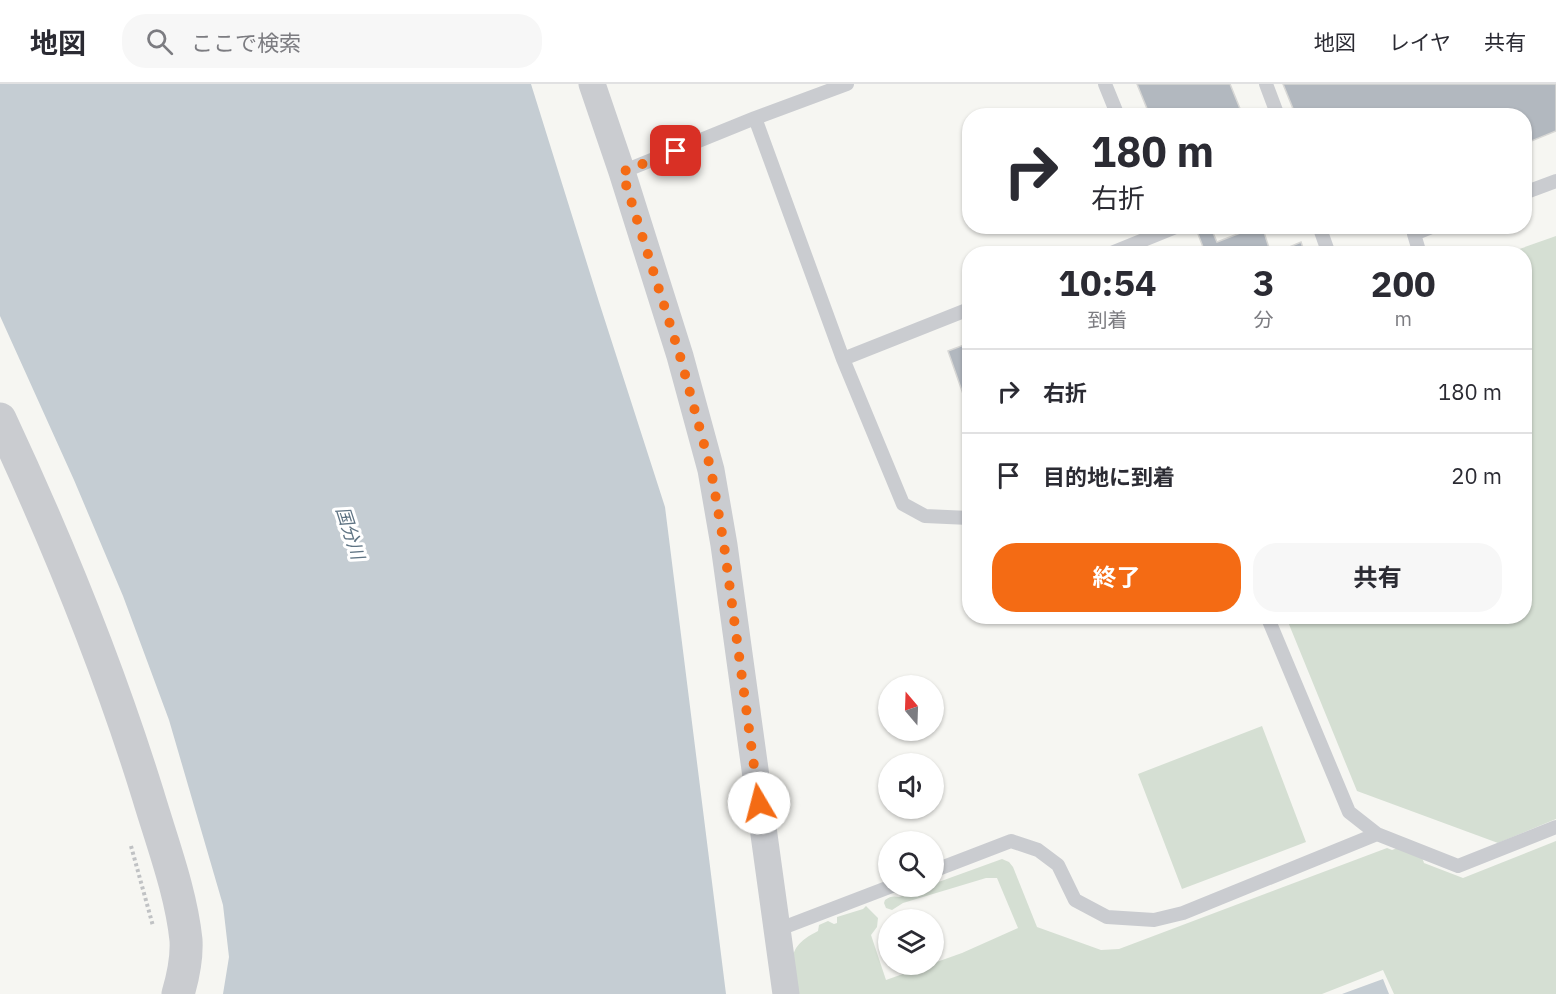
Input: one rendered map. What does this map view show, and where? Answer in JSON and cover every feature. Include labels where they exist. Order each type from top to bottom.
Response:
[{"type":"street","points":[[592,84],[680,356],[711,470],[724,545],[786,994]]},
{"type":"street","points":[[0,418],[73,584],[120,710],[170,867],[186,942],[184,967],[178,994]]},
{"type":"lane","points":[[622,172],[754,118],[847,84]]},
{"type":"lane","points":[[1105,84],[1115,108]]},
{"type":"lane","points":[[1266,84],[1275,108]]},
{"type":"lane","points":[[754,118],[843,359],[903,504],[925,516],[962,518]]},
{"type":"lane","points":[[1532,190],[1556,181]]},
{"type":"lane","points":[[1126,246],[1151,234]]},
{"type":"lane","points":[[843,359],[962,312]]},
{"type":"lane","points":[[1270,624],[1348,812],[1377,834],[1458,866],[1556,827]]},
{"type":"lane","points":[[944,867],[1011,841],[1038,850],[1058,866],[1075,900],[1089,909],[1107,917],[1154,920],[1183,913],[1377,834]]},
{"type":"lane","points":[[777,930],[878,891]]},
{"type":"path","points":[[130,842],[153,926]]},
{"type":"shaded area","points":[[1556,236],[1556,819],[1498,843],[1357,791],[1289,624],[1532,624],[1532,246],[1528,246]]},
{"type":"shaded area","points":[[1262,726],[1306,842],[1182,889],[1138,774]]},
{"type":"shaded area","points":[[1556,841],[1556,994],[1394,994],[1383,970],[1322,994],[797,994],[793,973],[795,950],[807,937],[818,931],[819,925],[828,921],[837,923],[837,917],[866,906],[878,918],[877,927],[871,935],[878,956],[878,975],[884,975],[886,980],[900,975],[944,975],[944,959],[1018,928],[997,878],[986,878],[944,891],[944,880],[1002,859],[1013,867],[1037,927],[1101,950],[1119,949],[1387,848],[1392,850],[1400,847],[1422,857],[1424,863],[1463,878]]},
{"type":"shaded area","points":[[890,897],[923,897],[903,903],[894,909],[886,908],[885,900]]},
{"type":"water","name":"国分川","points":[[0,84],[531,84],[665,507],[726,994],[223,994],[229,957],[223,905],[169,720],[123,596],[0,316]]},
{"type":"water","points":[[1383,979],[1389,994],[1342,994]]},
{"type":"building","points":[[1137,84],[1230,84],[1240,108],[1147,108]]},
{"type":"building","points":[[1283,84],[1556,84],[1556,131],[1532,141],[1532,108],[1293,108]]},
{"type":"building","points":[[1198,234],[1214,234],[1217,242],[1238,234],[1265,234],[1268,246],[1203,246]]},
{"type":"building","points":[[962,346],[962,391],[948,351]]},
{"type":"route","points":[[676,151],[622,172],[680,356],[711,470],[724,545],[759,803]]}]
